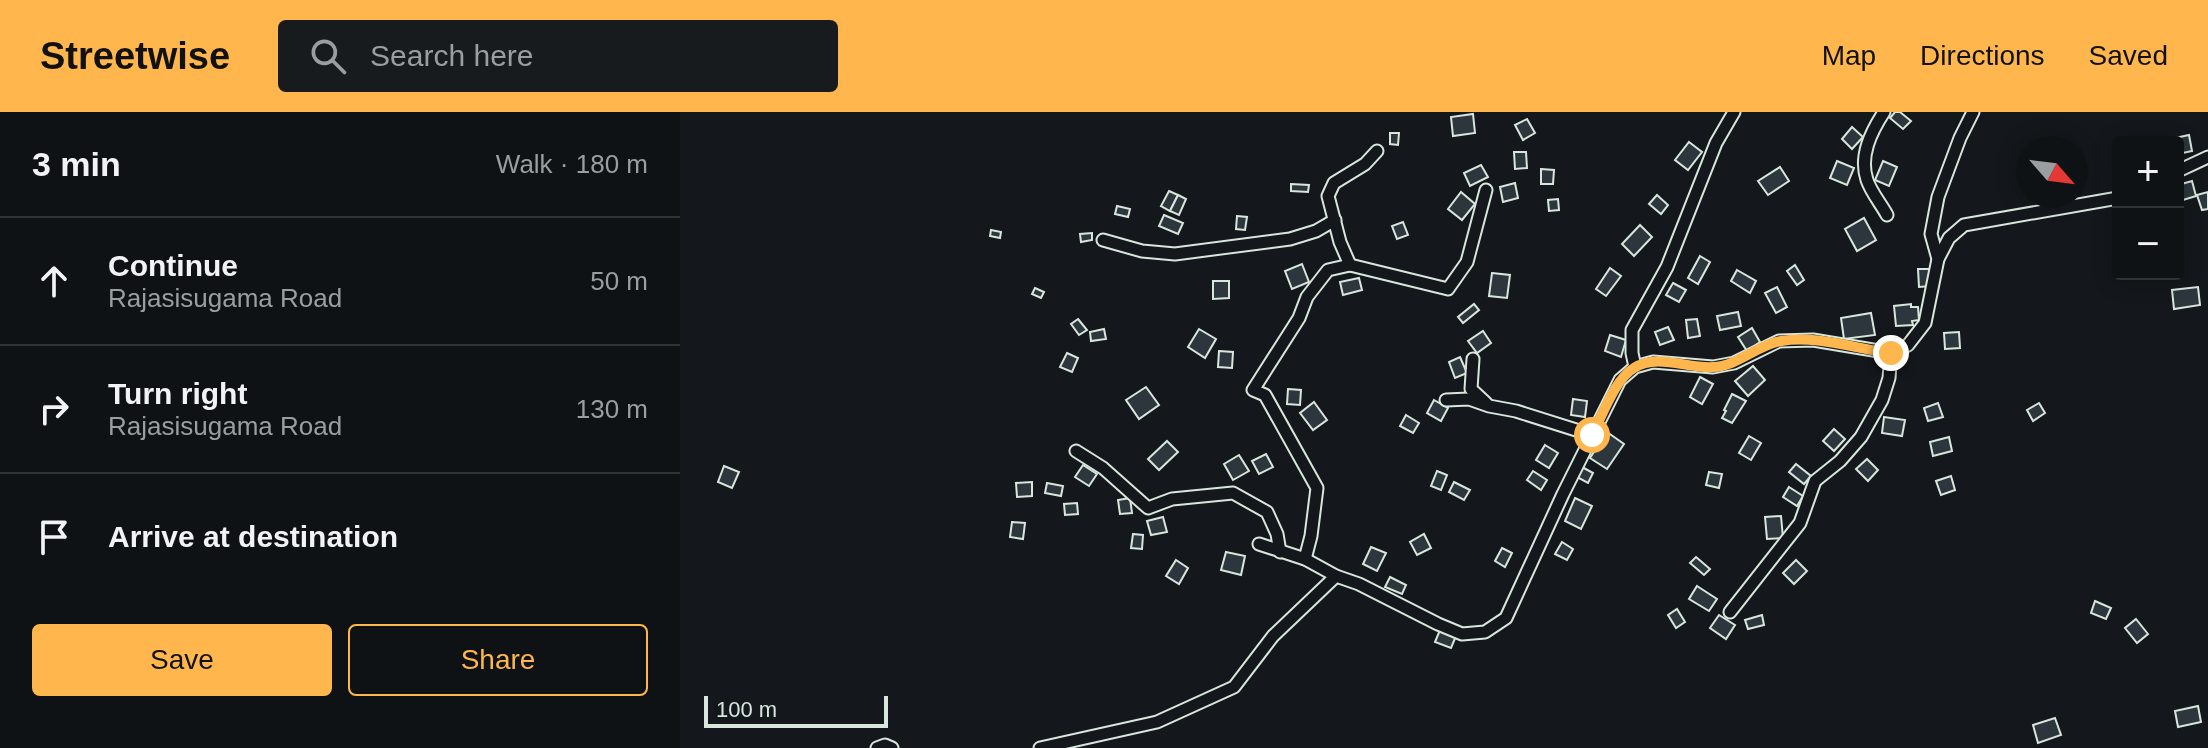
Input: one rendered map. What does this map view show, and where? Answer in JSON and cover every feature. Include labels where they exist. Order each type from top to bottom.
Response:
[{"type":"street","points":[[1635,367],[1632,330],[1667,267],[1716,143],[1734,112]]},
{"type":"street","points":[[1884,112],[1871,131],[1864,158],[1868,181],[1887,215]]},
{"type":"street","points":[[1938,259],[1931,234],[1938,197],[1973,112]]},
{"type":"street","points":[[1350,265],[1340,242],[1328,196],[1334,183],[1365,164],[1377,151]]},
{"type":"street","points":[[2184,168],[2208,157]]},
{"type":"street","points":[[1305,559],[1317,488],[1265,395],[1253,390],[1299,318],[1307,297],[1328,270],[1350,265],[1448,289],[1467,262],[1486,190]]},
{"type":"street","points":[[1259,544],[1305,559],[1462,634],[1485,632],[1506,618],[1620,380],[1635,367],[1653,362],[1713,367],[1734,363],[1779,341],[1813,340],[1891,353],[1908,345],[1925,323],[1938,259],[1949,238],[1964,225],[2112,199]]},
{"type":"street","points":[[1103,240],[1142,251],[1175,254],[1290,239],[1316,231],[1335,220]]},
{"type":"street","points":[[1730,612],[1800,523],[1815,481],[1840,461],[1861,437],[1882,400],[1889,378],[1891,353]]},
{"type":"street","points":[[1473,359],[1471,389],[1489,406]]},
{"type":"street","points":[[1446,400],[1469,399],[1592,435]]},
{"type":"street","points":[[1076,451],[1103,468],[1148,508],[1172,499],[1233,493],[1267,512],[1277,534],[1280,552]]},
{"type":"street","points":[[1040,748],[1157,722],[1234,687],[1273,636],[1336,576]]},
{"type":"street","points":[[877,748],[885,745],[892,748]]},
{"type":"building","points":[[1895,112],[1900,112],[1911,121],[1903,129],[1890,118]]},
{"type":"building","points":[[1473,114],[1475,133],[1453,136],[1451,117]]},
{"type":"building","points":[[1527,119],[1535,133],[1523,140],[1515,125]]},
{"type":"building","points":[[1852,127],[1863,137],[1852,149],[1842,139]]},
{"type":"building","points":[[1390,133],[1399,133],[1398,145],[1390,144]]},
{"type":"building","points":[[2189,135],[2192,151],[2184,153],[2184,136]]},
{"type":"building","points":[[1689,142],[1702,152],[1688,170],[1675,160]]},
{"type":"building","points":[[1514,152],[1526,152],[1527,168],[1515,169]]},
{"type":"building","points":[[1837,161],[1854,168],[1847,185],[1830,178]]},
{"type":"building","points":[[1883,161],[1897,167],[1889,186],[1875,180]]},
{"type":"building","points":[[1481,165],[1488,177],[1470,186],[1464,173]]},
{"type":"building","points":[[1780,167],[1789,181],[1768,195],[1758,181]]},
{"type":"building","points":[[1541,169],[1554,170],[1553,184],[1541,184]]},
{"type":"building","points":[[2192,181],[2196,196],[2184,200],[2184,183]]},
{"type":"building","points":[[1515,183],[1518,198],[1503,202],[1500,187]]},
{"type":"building","points":[[1291,184],[1309,185],[1308,192],[1291,191]]},
{"type":"building","points":[[1169,191],[1178,195],[1170,211],[1161,206]]},
{"type":"building","points":[[1461,192],[1475,204],[1462,220],[1448,209]]},
{"type":"building","points":[[2208,192],[2208,209],[2202,210],[2197,195]]},
{"type":"building","points":[[1178,195],[1186,199],[1179,215],[1170,211]]},
{"type":"building","points":[[1657,195],[1668,205],[1661,214],[1649,204]]},
{"type":"building","points":[[1558,199],[1559,210],[1549,211],[1548,200]]},
{"type":"building","points":[[1117,206],[1130,209],[1128,217],[1115,214]]},
{"type":"building","points":[[1164,215],[1183,223],[1178,234],[1159,226]]},
{"type":"building","points":[[1237,216],[1247,217],[1245,230],[1236,229]]},
{"type":"building","points":[[1864,218],[1876,240],[1857,251],[1845,229]]},
{"type":"building","points":[[1403,222],[1408,235],[1397,239],[1392,226]]},
{"type":"building","points":[[1640,225],[1652,237],[1634,256],[1622,244]]},
{"type":"building","points":[[991,230],[1001,232],[1000,238],[990,236]]},
{"type":"building","points":[[1092,233],[1092,240],[1081,242],[1080,234]]},
{"type":"building","points":[[1700,256],[1710,262],[1698,284],[1688,278]]},
{"type":"building","points":[[1302,264],[1309,282],[1292,289],[1285,271]]},
{"type":"building","points":[[1795,265],[1804,280],[1797,285],[1787,271]]},
{"type":"building","points":[[1610,268],[1621,276],[1606,296],[1596,289]]},
{"type":"building","points":[[1918,269],[1930,269],[1931,286],[1919,287]]},
{"type":"building","points":[[1737,270],[1756,281],[1750,293],[1731,281]]},
{"type":"building","points":[[1492,273],[1510,275],[1507,298],[1489,296]]},
{"type":"building","points":[[1359,278],[1362,290],[1343,295],[1340,282]]},
{"type":"building","points":[[1213,281],[1229,281],[1229,298],[1213,299]]},
{"type":"building","points":[[1673,283],[1686,290],[1679,302],[1666,295]]},
{"type":"building","points":[[1777,287],[1787,307],[1776,313],[1765,293]]},
{"type":"building","points":[[2198,287],[2200,305],[2174,309],[2172,290]]},
{"type":"building","points":[[1035,288],[1044,292],[1041,298],[1032,294]]},
{"type":"building","points":[[1474,304],[1479,310],[1463,323],[1458,317]]},
{"type":"building","points":[[1911,304],[1911,307],[1918,307],[1919,320],[1912,321],[1913,325],[1896,326],[1894,306]]},
{"type":"building","points":[[1738,312],[1741,326],[1720,330],[1717,316]]},
{"type":"building","points":[[1871,313],[1875,335],[1844,339],[1841,318]]},
{"type":"building","points":[[1078,319],[1087,330],[1079,335],[1071,324]]},
{"type":"building","points":[[1697,319],[1700,336],[1688,338],[1686,320]]},
{"type":"building","points":[[1668,327],[1674,340],[1660,345],[1655,332]]},
{"type":"building","points":[[1752,328],[1760,342],[1747,351],[1738,337]]},
{"type":"building","points":[[1104,329],[1106,339],[1091,341],[1090,332]]},
{"type":"building","points":[[1199,329],[1216,339],[1205,358],[1188,347]]},
{"type":"building","points":[[1483,331],[1491,343],[1477,353],[1468,341]]},
{"type":"building","points":[[1959,332],[1960,348],[1945,349],[1944,333]]},
{"type":"building","points":[[1610,335],[1626,340],[1621,357],[1605,351]]},
{"type":"building","points":[[1219,351],[1233,352],[1232,368],[1218,367]]},
{"type":"building","points":[[1067,353],[1078,358],[1072,372],[1060,367]]},
{"type":"building","points":[[1460,357],[1467,373],[1455,378],[1449,362]]},
{"type":"building","points":[[1753,366],[1765,380],[1748,396],[1735,381]]},
{"type":"building","points":[[1700,377],[1713,384],[1702,404],[1690,397]]},
{"type":"building","points":[[1146,387],[1159,405],[1139,419],[1126,400]]},
{"type":"building","points":[[1288,389],[1301,390],[1300,405],[1287,404]]},
{"type":"building","points":[[1732,394],[1746,401],[1732,423],[1722,418]]},
{"type":"building","points":[[1573,399],[1587,401],[1585,417],[1571,415]]},
{"type":"building","points":[[1434,400],[1448,408],[1441,421],[1427,413]]},
{"type":"building","points":[[1314,402],[1327,420],[1313,430],[1300,413]]},
{"type":"building","points":[[1938,403],[1943,417],[1928,421],[1924,408]]},
{"type":"building","points":[[2039,403],[2045,413],[2033,421],[2027,410]]},
{"type":"building","points":[[1406,415],[1419,423],[1413,433],[1400,426]]},
{"type":"building","points":[[1884,417],[1905,420],[1902,436],[1882,433]]},
{"type":"building","points":[[1834,429],[1845,439],[1834,451],[1823,441]]},
{"type":"building","points":[[1607,432],[1624,444],[1607,469],[1590,458]]},
{"type":"building","points":[[1749,436],[1761,443],[1751,460],[1739,453]]},
{"type":"building","points":[[1949,437],[1952,451],[1933,456],[1930,442]]},
{"type":"building","points":[[1167,441],[1178,452],[1159,470],[1148,459]]},
{"type":"building","points":[[1545,445],[1558,453],[1549,468],[1536,460]]},
{"type":"building","points":[[1266,454],[1273,467],[1259,474],[1252,461]]},
{"type":"building","points":[[1239,455],[1249,471],[1233,480],[1224,464]]},
{"type":"building","points":[[1867,459],[1878,470],[1868,481],[1856,469]]},
{"type":"building","points":[[1796,464],[1811,476],[1804,484],[1789,472]]},
{"type":"building","points":[[1083,465],[1097,474],[1089,486],[1075,477]]},
{"type":"building","points":[[724,466],[739,472],[732,488],[718,482]]},
{"type":"building","points":[[1582,467],[1593,473],[1588,483],[1577,477]]},
{"type":"building","points":[[1437,471],[1447,475],[1441,490],[1431,486]]},
{"type":"building","points":[[1533,471],[1547,480],[1541,490],[1527,480]]},
{"type":"building","points":[[1709,472],[1722,474],[1719,488],[1706,485]]},
{"type":"building","points":[[1951,476],[1955,490],[1941,495],[1936,481]]},
{"type":"building","points":[[1032,482],[1032,496],[1017,497],[1016,483]]},
{"type":"building","points":[[1454,482],[1470,490],[1464,500],[1449,492]]},
{"type":"building","points":[[1047,483],[1063,486],[1061,496],[1045,493]]},
{"type":"building","points":[[1789,487],[1803,496],[1797,506],[1783,497]]},
{"type":"building","points":[[1130,498],[1132,513],[1120,514],[1118,500]]},
{"type":"building","points":[[1575,498],[1592,506],[1581,529],[1565,521]]},
{"type":"building","points":[[1077,503],[1078,514],[1065,515],[1064,504]]},
{"type":"building","points":[[1781,516],[1783,538],[1767,539],[1765,517]]},
{"type":"building","points":[[1163,517],[1167,532],[1151,535],[1147,521]]},
{"type":"building","points":[[1012,522],[1025,523],[1023,539],[1010,537]]},
{"type":"building","points":[[1133,534],[1143,535],[1142,549],[1131,548]]},
{"type":"building","points":[[1424,534],[1431,548],[1417,555],[1410,542]]},
{"type":"building","points":[[1562,542],[1573,549],[1567,560],[1555,554]]},
{"type":"building","points":[[1371,547],[1386,553],[1377,571],[1363,564]]},
{"type":"building","points":[[1502,548],[1512,553],[1505,567],[1495,561]]},
{"type":"building","points":[[1226,552],[1245,556],[1241,575],[1221,570]]},
{"type":"building","points":[[1696,557],[1710,569],[1704,575],[1690,563]]},
{"type":"building","points":[[1176,560],[1188,568],[1179,584],[1166,576]]},
{"type":"building","points":[[1796,560],[1807,571],[1794,584],[1783,573]]},
{"type":"building","points":[[1390,577],[1406,585],[1402,594],[1385,587]]},
{"type":"building","points":[[1697,586],[1717,599],[1709,611],[1689,599]]},
{"type":"building","points":[[2095,601],[2111,608],[2106,619],[2091,613]]},
{"type":"building","points":[[1677,609],[1685,622],[1676,628],[1668,615]]},
{"type":"building","points":[[1719,615],[1735,625],[1726,639],[1710,628]]},
{"type":"building","points":[[1762,615],[1764,625],[1748,629],[1745,620]]},
{"type":"building","points":[[2136,619],[2148,634],[2137,643],[2125,628]]},
{"type":"building","points":[[1440,630],[1456,636],[1451,648],[1435,642]]},
{"type":"building","points":[[2198,706],[2201,722],[2178,727],[2175,711]]},
{"type":"building","points":[[2055,718],[2061,735],[2038,743],[2033,725]]},
{"type":"route","points":[[1592,435],[1620,380],[1635,367],[1653,362],[1713,367],[1734,363],[1779,341],[1813,340],[1891,353]]}]
